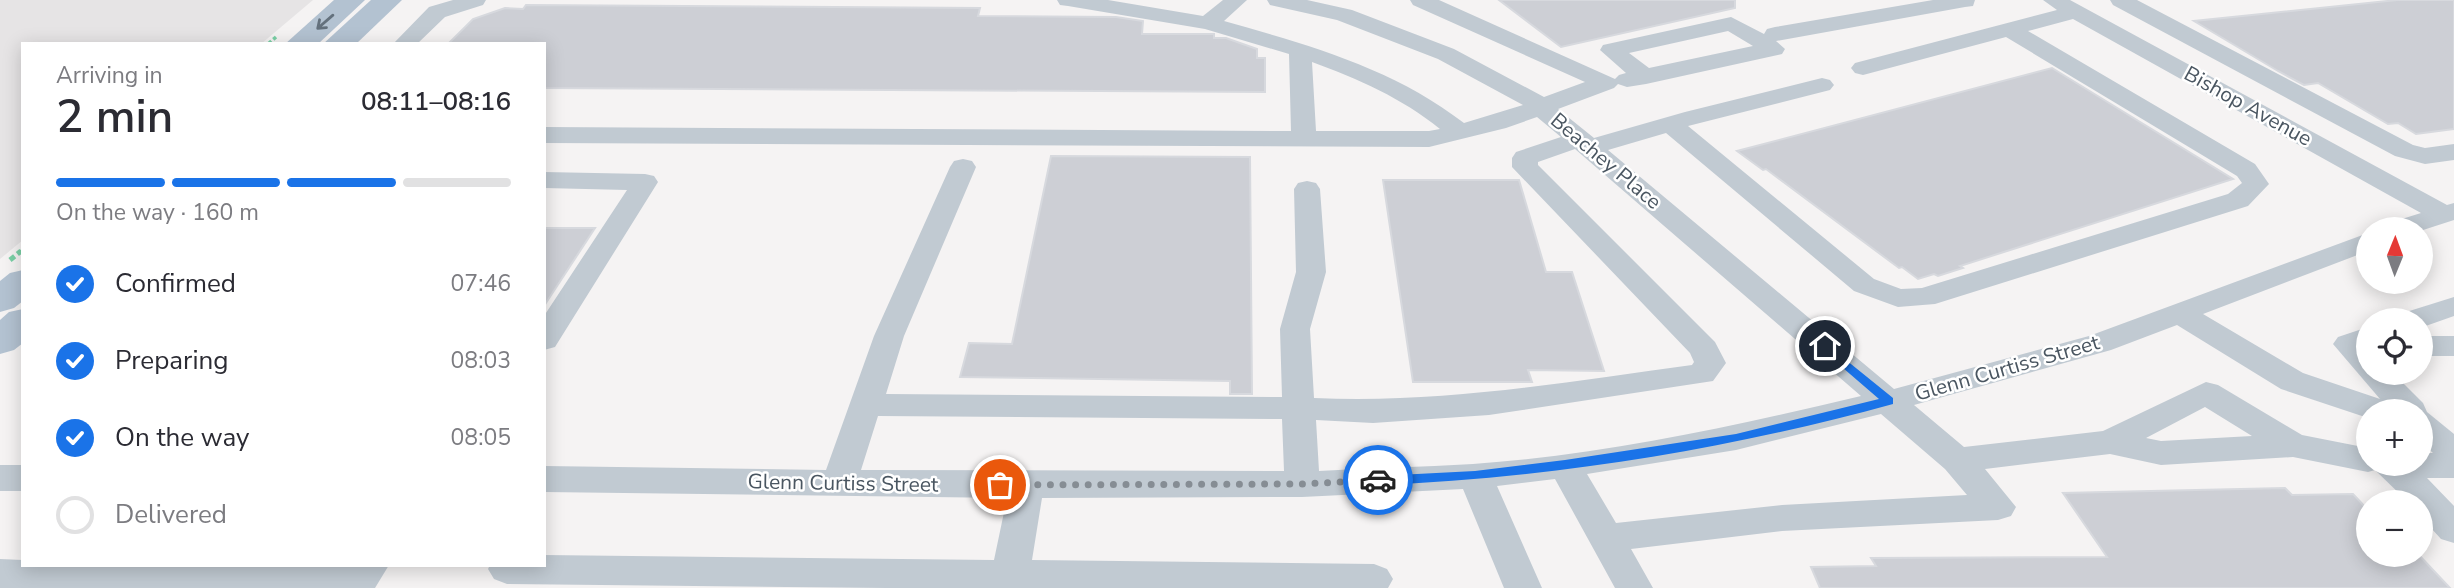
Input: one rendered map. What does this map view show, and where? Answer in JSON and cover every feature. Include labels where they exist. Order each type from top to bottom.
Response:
[{"type":"main road","points":[[302,42],[351,0]]},
{"type":"main road","points":[[340,42],[388,0]]},
{"type":"main road","points":[[0,300],[21,283]]},
{"type":"main road","points":[[0,341],[21,323]]},
{"type":"street","points":[[406,42],[437,12],[475,0]]},
{"type":"street","points":[[1068,0],[1208,23],[1300,50],[1413,97],[1460,132]]},
{"type":"street","points":[[1208,23],[1236,0]]},
{"type":"street","name":"Beachey Place","points":[[1278,0],[1344,15],[1446,54],[1543,108],[1957,460],[1998,507],[1782,517],[1606,538]]},
{"type":"street","points":[[1421,0],[1606,83]]},
{"type":"street","points":[[1775,34],[1965,0]]},
{"type":"street","name":"Bishop Avenue","points":[[2054,0],[2448,212]]},
{"type":"street","points":[[2121,0],[2404,151],[2425,156],[2454,152]]},
{"type":"street","points":[[1863,68],[2076,12]]},
{"type":"street","points":[[546,135],[1429,139],[1543,108],[1606,83],[1646,77],[1774,49],[1731,24],[1611,50],[1646,77]]},
{"type":"street","points":[[1671,124],[1864,285],[1898,298],[1924,297],[2238,200],[2256,184],[2246,170],[2008,30]]},
{"type":"street","points":[[1300,50],[1304,139]]},
{"type":"street","points":[[865,405],[1299,408],[1373,412],[1489,404],[1702,374],[1710,363],[1704,349],[1525,167],[1525,158],[1822,85]]},
{"type":"street","points":[[839,483],[889,336],[963,167]]},
{"type":"street","points":[[546,180],[645,182],[546,337]]},
{"type":"street","points":[[1302,484],[1295,329],[1311,272],[1307,189]]},
{"type":"street","name":"Glenn Curtiss Street","points":[[548,486],[839,483],[1302,484],[1475,476],[1565,465],[1736,438],[1889,401],[2099,343],[2356,246]]},
{"type":"street","points":[[2433,313],[2454,306]]},
{"type":"street","points":[[2179,313],[2292,381],[2356,404]]},
{"type":"street","points":[[2433,346],[2454,346]]},
{"type":"street","points":[[2386,385],[2400,399]]},
{"type":"street","points":[[2110,442],[2206,393],[2293,445]]},
{"type":"street","points":[[2433,421],[2454,420]]},
{"type":"street","points":[[2433,434],[2454,454]]},
{"type":"street","points":[[1957,460],[2110,442],[2161,453],[2293,445],[2356,457]]},
{"type":"street","points":[[1565,465],[1634,588]]},
{"type":"street","points":[[2433,465],[2454,466]]},
{"type":"street","points":[[1475,476],[1523,588]]},
{"type":"street","points":[[2398,476],[2454,529]]},
{"type":"street","points":[[0,478],[21,478]]},
{"type":"street","points":[[1010,576],[1027,485]]},
{"type":"street","points":[[0,574],[88,571],[362,577]]},
{"type":"street","points":[[504,574],[1374,579]]},
{"type":"shaded area","points":[[0,0],[313,0],[263,42],[21,42],[21,242],[0,259]]},
{"type":"building","points":[[1499,0],[1735,0],[1735,8],[1561,47]]},
{"type":"building","points":[[2397,0],[2454,0],[2454,129],[2416,134],[2398,123],[2388,124],[2318,83],[2304,85],[2194,21]]},
{"type":"building","points":[[526,5],[980,8],[978,16],[1116,17],[1143,21],[1142,34],[1214,34],[1214,38],[1226,38],[1257,49],[1257,58],[1265,58],[1265,92],[546,88],[546,42],[450,42],[473,19],[505,8],[523,9]]},
{"type":"building","points":[[2052,68],[2233,179],[1960,266],[1963,268],[1938,276],[1934,274],[1918,279],[1737,151]]},
{"type":"building","points":[[1051,156],[1250,157],[1252,394],[1230,394],[1230,381],[960,377],[969,343],[1012,344]]},
{"type":"building","points":[[1383,180],[1519,180],[1546,272],[1572,272],[1604,371],[1528,370],[1532,382],[1413,382]]},
{"type":"building","points":[[546,228],[595,228],[546,303]]},
{"type":"building","points":[[2285,488],[2292,495],[2353,494],[2356,497],[2356,567],[2430,567],[2450,588],[1820,588],[1811,567],[1876,566],[1871,558],[2107,557],[2063,493]]},
{"type":"way so far","points":[[1000,485],[1302,484],[1378,480]]},
{"type":"route","points":[[1378,480],[1475,476],[1565,465],[1736,438],[1889,401],[1825,346]]}]
